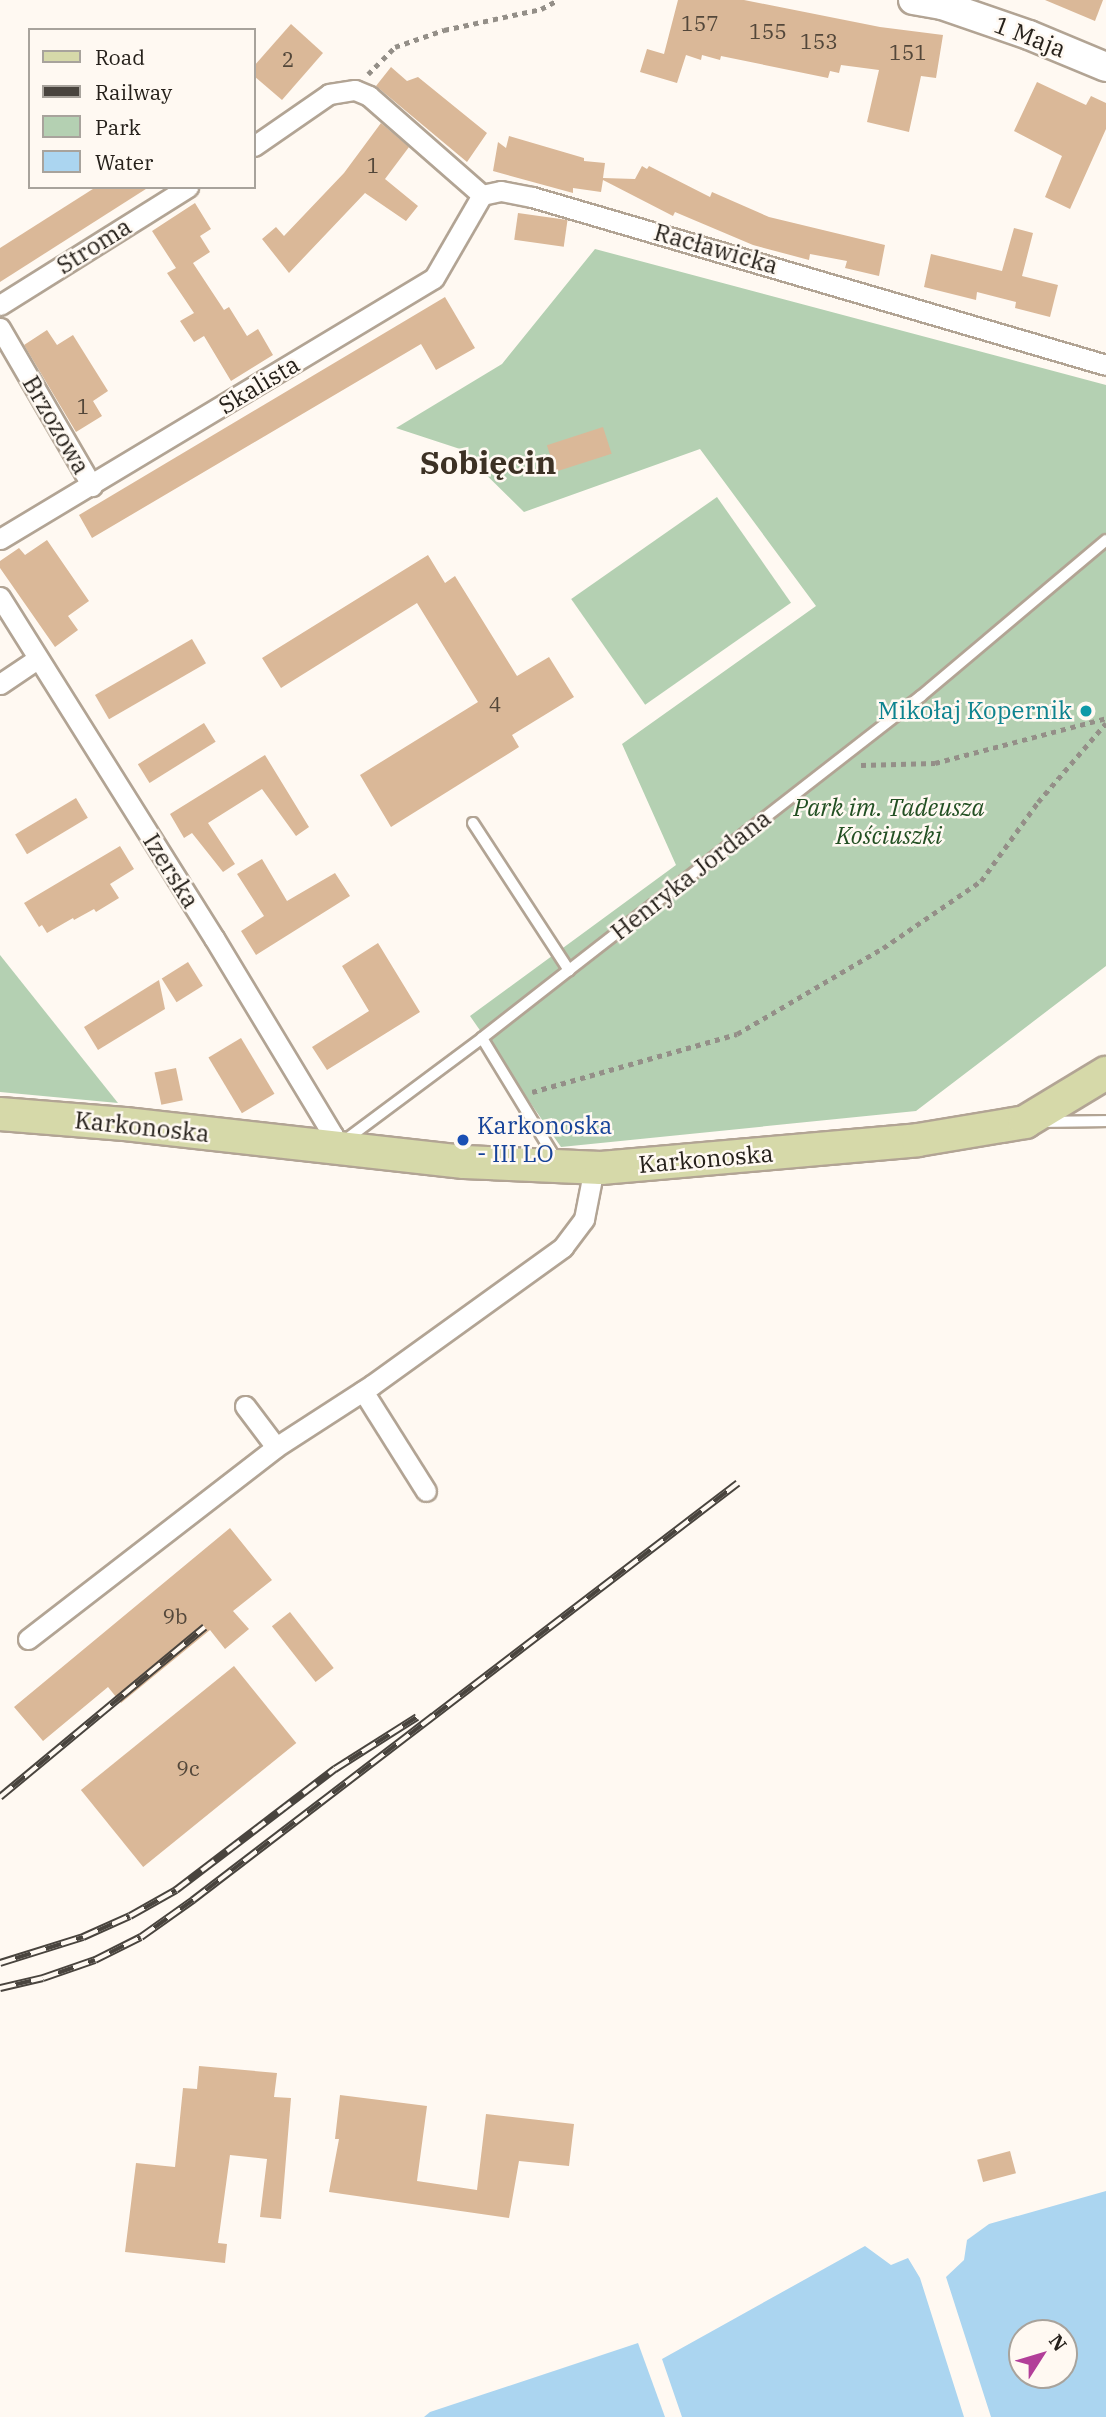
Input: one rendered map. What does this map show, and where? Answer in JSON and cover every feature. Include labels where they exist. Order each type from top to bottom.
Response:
[{"type":"main road","name":"Karkonoska","points":[[0,1114],[125,1124],[464,1161],[594,1168],[918,1140],[1024,1122],[1106,1073]]},
{"type":"street","name":"1 Maja","points":[[913,0],[942,5],[1106,67]]},
{"type":"street","points":[[256,145],[329,93],[360,84],[369,96],[482,195]]},
{"type":"street","name":"Stroma","points":[[0,304],[185,189]]},
{"type":"street","name":"Racławicka","points":[[482,195],[501,191],[532,197],[1106,365]]},
{"type":"street","name":"Skalista","points":[[0,539],[434,278],[482,195]]},
{"type":"street","name":"Brzozowa","points":[[0,328],[92,486]]},
{"type":"street","name":"Izerska","points":[[0,597],[220,949],[333,1135],[336,1148]]},
{"type":"street","points":[[0,684],[37,659]]},
{"type":"street","points":[[28,1639],[276,1447],[363,1391],[564,1247],[584,1219],[594,1168]]},
{"type":"street","points":[[363,1391],[426,1491]]},
{"type":"street","points":[[245,1406],[276,1447]]},
{"type":"lane","name":"Henryka Jordana","points":[[336,1148],[359,1127],[482,1038],[921,695],[1106,540]]},
{"type":"lane","points":[[473,823],[569,970]]},
{"type":"lane","points":[[482,1038],[560,1166]]},
{"type":"lane","points":[[1024,1122],[1106,1121]]},
{"type":"path","points":[[360,84],[395,47],[444,30],[541,9],[558,0]]},
{"type":"path","points":[[832,765],[935,764],[1106,721]]},
{"type":"path","points":[[517,1096],[737,1034],[883,948],[981,881],[1038,802],[1106,721]]},
{"type":"green space","name":"Park im. Tadeusza Kościuszki","points":[[595,249],[1106,385],[1106,966],[916,1111],[561,1147],[470,1016],[676,865],[622,744],[816,606],[700,449],[524,512],[460,449],[396,428],[502,364]]},
{"type":"green space","points":[[717,497],[791,603],[645,705],[571,599]]},
{"type":"green space","points":[[0,955],[118,1103],[0,1092]]},
{"type":"water","points":[[1106,2191],[1106,2417],[991,2417],[946,2277],[964,2260],[967,2240],[989,2224]]},
{"type":"water","points":[[865,2246],[891,2265],[908,2258],[920,2278],[964,2417],[682,2417],[662,2359]]},
{"type":"water","points":[[638,2343],[665,2417],[424,2417],[430,2412]]},
{"type":"building","points":[[678,0],[744,0],[880,27],[943,35],[936,78],[921,76],[909,132],[867,122],[879,70],[841,65],[839,73],[830,71],[828,78],[721,56],[720,60],[702,55],[701,60],[686,55],[677,83],[640,72],[647,49],[664,54]]},
{"type":"building","points":[[1045,0],[1103,0],[1095,21]]},
{"type":"building","points":[[291,24],[323,53],[282,100],[256,78],[256,64]]},
{"type":"building","points":[[391,67],[407,81],[418,77],[487,133],[467,162],[376,86]]},
{"type":"building","points":[[1037,82],[1086,105],[1091,96],[1106,103],[1106,129],[1070,209],[1045,197],[1062,156],[1014,131]]},
{"type":"building","points":[[381,123],[409,147],[385,179],[418,206],[406,221],[365,193],[289,273],[262,239],[276,227],[284,236],[344,173]]},
{"type":"building","points":[[509,136],[584,158],[584,161],[605,163],[603,178],[635,179],[642,166],[647,169],[649,166],[710,197],[712,192],[769,217],[885,245],[879,276],[845,268],[847,261],[810,254],[809,260],[753,245],[675,212],[673,216],[603,180],[601,192],[573,188],[573,193],[493,171],[498,142],[506,148]]},
{"type":"building","points":[[93,189],[146,189],[0,282],[0,248]]},
{"type":"building","points":[[195,203],[211,229],[200,236],[210,252],[193,263],[224,310],[229,307],[247,336],[258,329],[273,355],[231,381],[204,336],[194,342],[180,321],[194,313],[167,273],[176,268],[152,231]]},
{"type":"building","points":[[518,213],[568,220],[564,247],[514,240]]},
{"type":"building","points":[[1014,228],[1033,233],[1022,276],[1058,285],[1050,317],[1015,308],[1016,302],[977,292],[976,300],[924,287],[931,254],[1002,271]]},
{"type":"building","points":[[445,297],[475,348],[436,370],[421,344],[92,538],[79,515]]},
{"type":"building","points":[[47,330],[57,345],[73,335],[108,391],[93,401],[102,416],[76,432],[24,345]]},
{"type":"building","points":[[603,427],[612,454],[556,472],[547,445]]},
{"type":"building","points":[[47,540],[89,601],[68,616],[78,630],[55,647],[0,568],[0,561],[19,548],[25,555]]},
{"type":"building","points":[[428,555],[445,583],[455,576],[517,676],[549,657],[574,697],[512,735],[519,747],[391,827],[360,775],[478,702],[417,603],[281,688],[262,658]]},
{"type":"building","points":[[192,639],[206,663],[109,719],[95,695]]},
{"type":"building","points":[[204,723],[216,742],[150,783],[138,764]]},
{"type":"building","points":[[265,755],[309,827],[296,836],[262,789],[208,823],[235,864],[223,872],[192,833],[184,838],[170,814]]},
{"type":"building","points":[[76,798],[88,818],[27,854],[15,835]]},
{"type":"building","points":[[120,846],[134,869],[110,884],[119,898],[96,912],[94,909],[74,920],[73,918],[47,933],[42,925],[39,927],[24,903]]},
{"type":"building","points":[[262,859],[287,901],[335,873],[350,896],[256,955],[241,931],[264,916],[237,874]]},
{"type":"building","points":[[378,943],[420,1012],[327,1070],[312,1047],[369,1011],[342,966]]},
{"type":"building","points":[[188,962],[203,986],[177,1002],[162,978]]},
{"type":"building","points":[[159,980],[165,1009],[98,1050],[84,1027]]},
{"type":"building","points":[[241,1038],[274,1094],[242,1113],[208,1058]]},
{"type":"building","points":[[176,1068],[183,1100],[161,1105],[154,1073]]},
{"type":"building","points":[[230,1528],[272,1580],[233,1611],[249,1629],[225,1649],[210,1630],[121,1703],[108,1687],[43,1741],[14,1707]]},
{"type":"building","points":[[290,1612],[334,1668],[316,1682],[272,1626]]},
{"type":"building","points":[[234,1666],[296,1743],[143,1867],[81,1790]]},
{"type":"building","points":[[199,2066],[277,2073],[274,2097],[291,2098],[281,2219],[260,2217],[267,2159],[230,2155],[218,2243],[227,2244],[225,2263],[125,2252],[136,2163],[175,2167],[183,2088],[197,2089]]},
{"type":"building","points":[[340,2095],[427,2106],[417,2181],[477,2190],[486,2114],[574,2124],[569,2166],[519,2161],[509,2218],[329,2192],[339,2139],[335,2139]]},
{"type":"building","points":[[1010,2151],[1016,2173],[983,2182],[977,2160]]},
{"type":"railway","points":[[0,1988],[43,1978],[95,1960],[141,1937],[738,1483]]},
{"type":"railway","points":[[0,1797],[205,1627]]},
{"type":"railway","points":[[0,1963],[83,1937],[130,1916],[176,1890],[335,1769],[417,1717]]},
{"type":"place","name":"Mikołaj Kopernik","points":[[1086,711]]},
{"type":"place","name":"Karkonoska - III LO","points":[[463,1140]]},
{"type":"district","name":"Sobięcin","points":[[488,462]]}]
